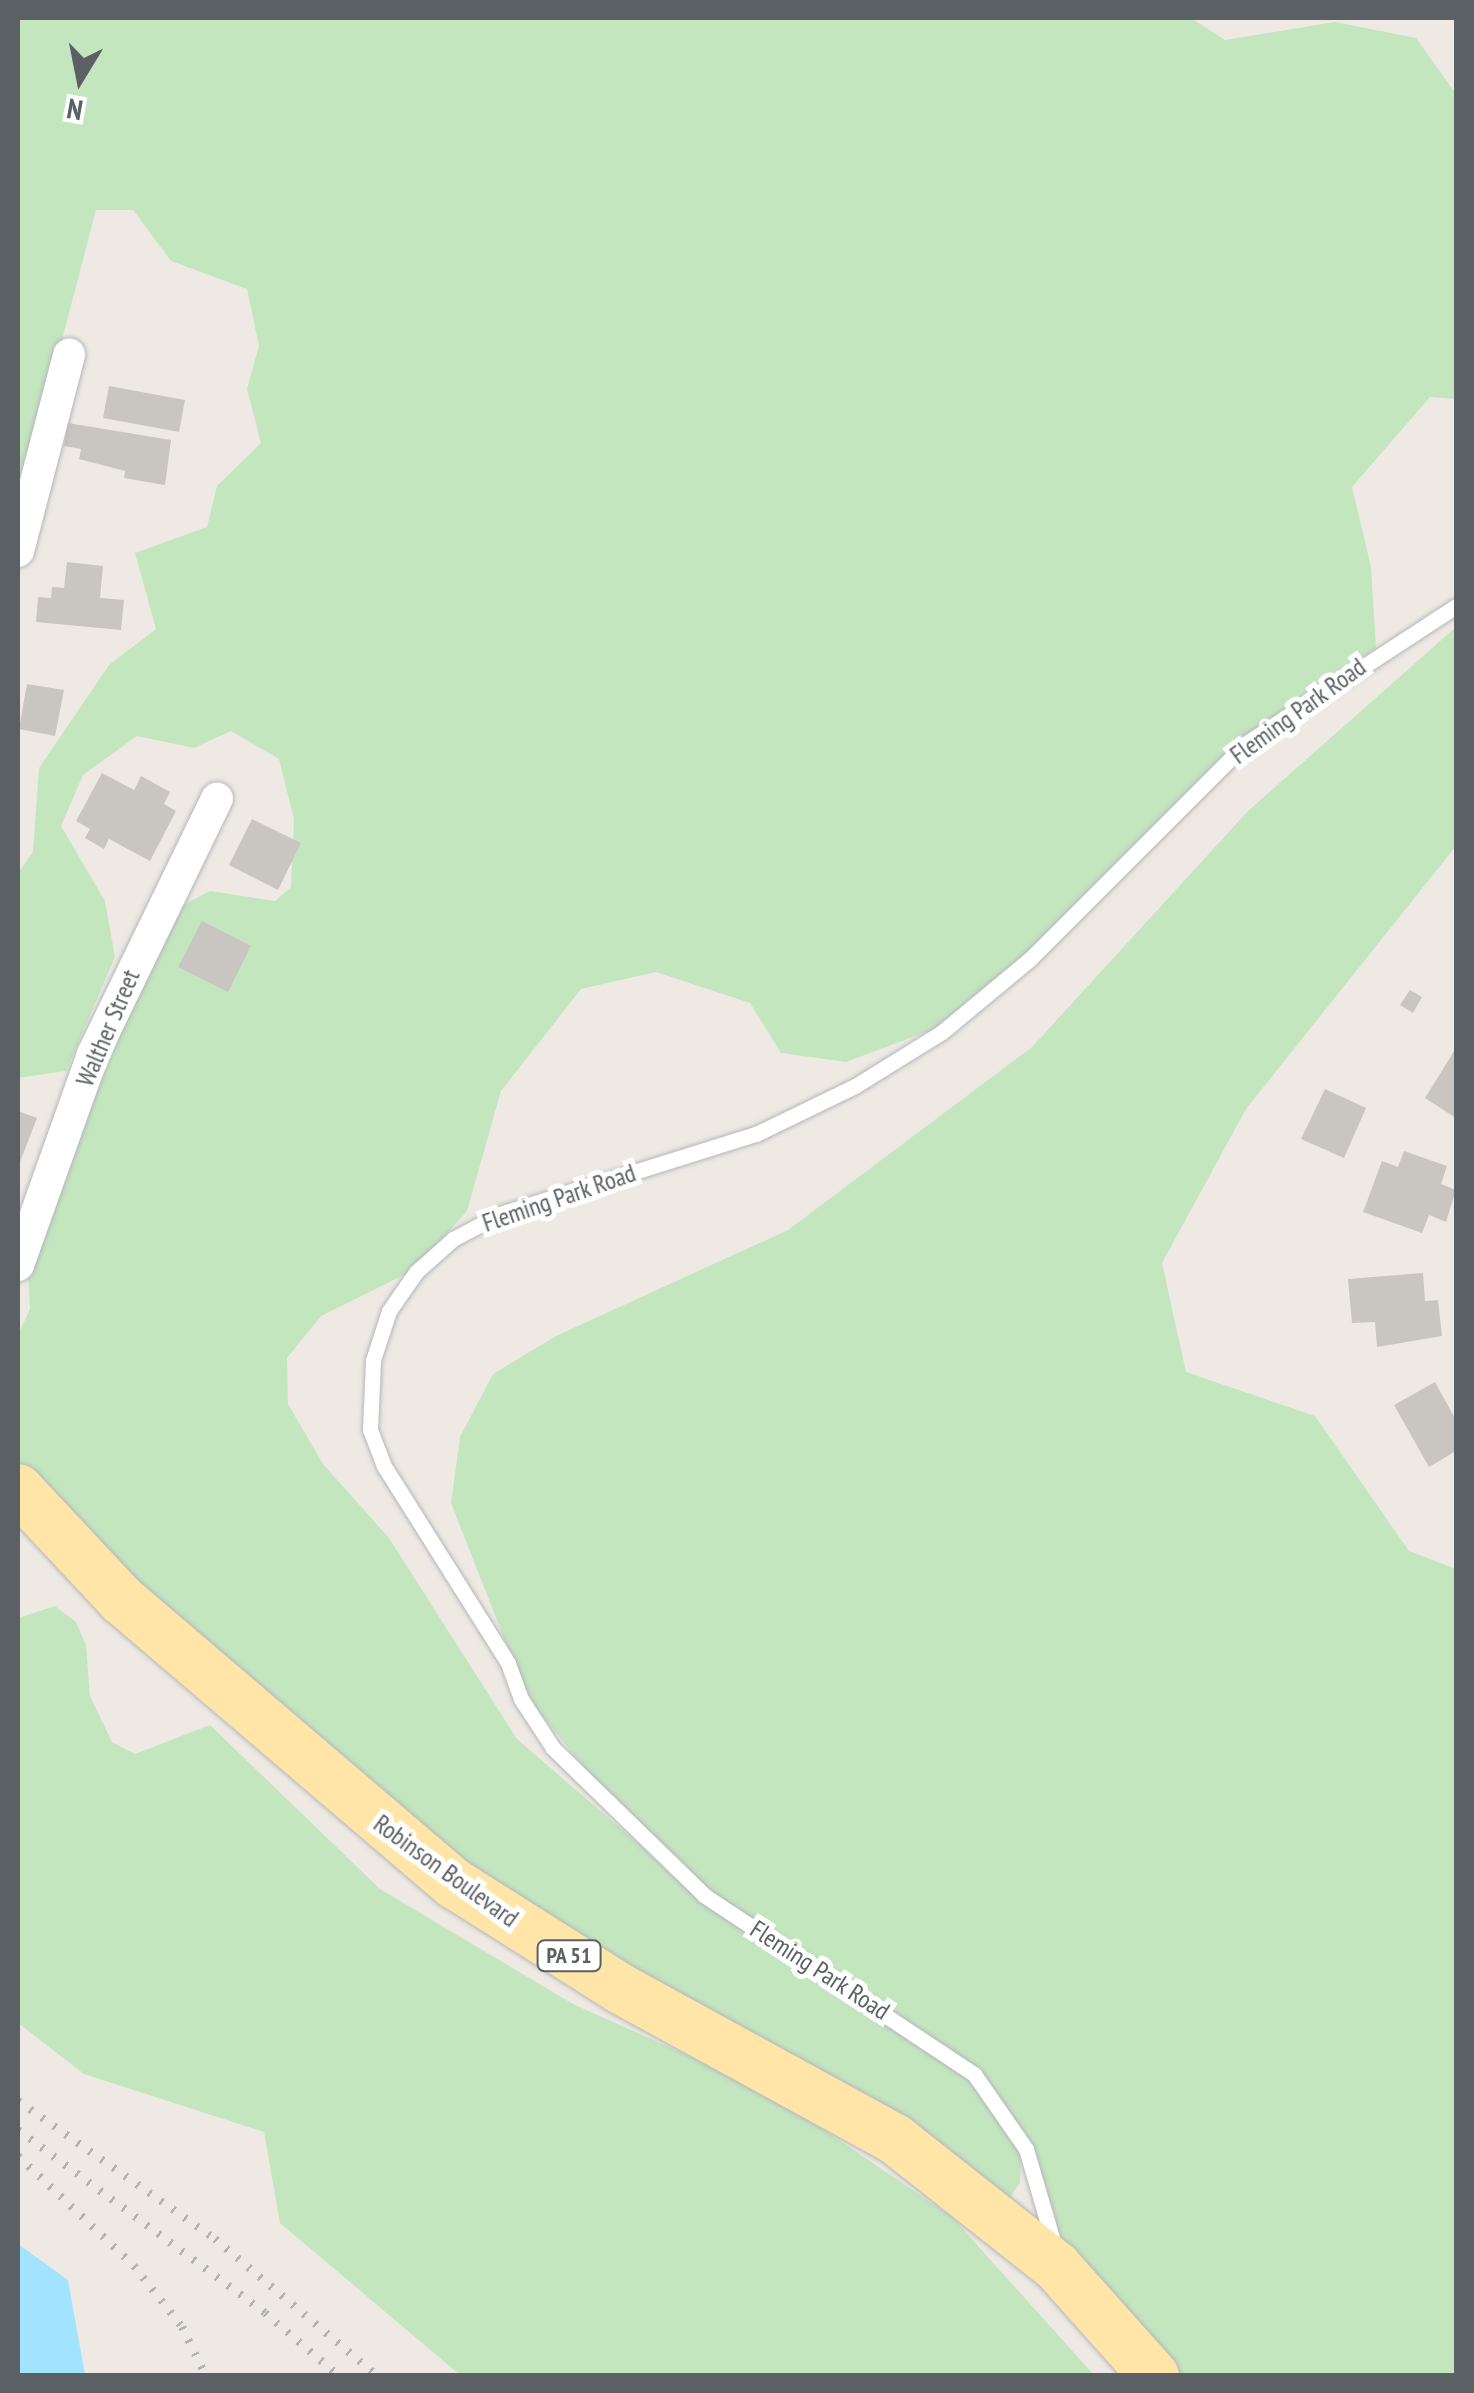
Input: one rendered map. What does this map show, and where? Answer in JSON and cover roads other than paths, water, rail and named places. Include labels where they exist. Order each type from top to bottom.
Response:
[{"type":"main road","name":"Robinson Boulevard","points":[[18,1488],[122,1600],[455,1884],[621,1989],[895,2138],[1057,2267],[1154,2376]]},
{"type":"street","points":[[18,552],[70,355]]},
{"type":"street","name":"Walther Street","points":[[18,1265],[93,1054],[217,798]]},
{"type":"lane","name":"Fleming Park Road","points":[[1057,2267],[1051,2220],[1026,2149],[974,2074],[704,1895],[553,1748],[521,1699],[508,1663],[384,1466],[370,1430],[373,1360],[389,1311],[416,1272],[453,1239],[516,1208],[756,1134],[855,1086],[942,1032],[1030,960],[1245,744],[1456,606]]},
{"type":"water","points":[[18,2244],[68,2280],[85,2375],[18,2375]]},
{"type":"railway","points":[[18,2101],[215,2239],[377,2376]]},
{"type":"railway","points":[[18,2130],[265,2313],[339,2376]]},
{"type":"railway","points":[[18,2156],[134,2266],[182,2327],[206,2376]]}]
